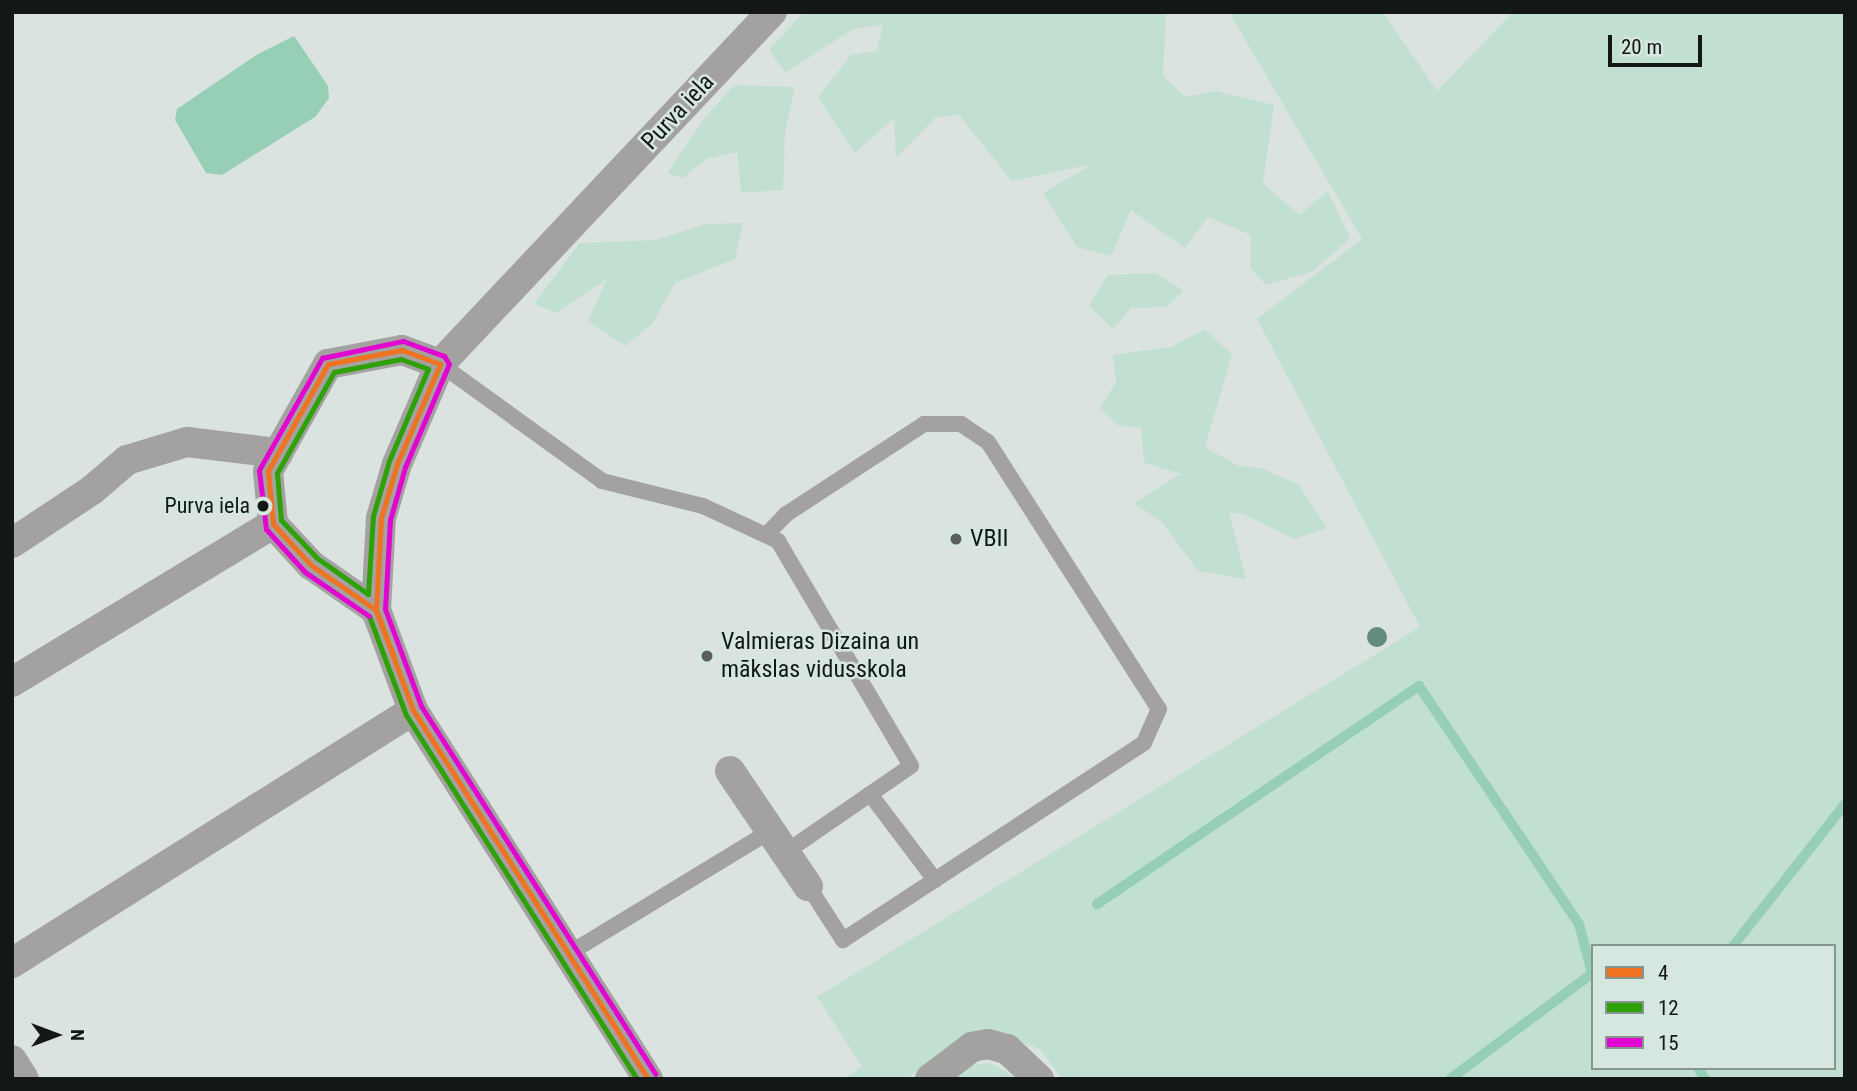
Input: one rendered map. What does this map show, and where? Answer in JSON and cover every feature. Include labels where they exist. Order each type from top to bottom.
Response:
[{"type":"street","name":"Purva iela","points":[[648,1079],[413,710],[376,610],[381,518],[397,464],[440,365],[772,12]]},
{"type":"street","points":[[376,610],[311,565],[273,524],[268,471],[327,364],[402,350],[440,365]]},
{"type":"street","points":[[12,543],[92,490],[127,460],[187,442],[278,453]]},
{"type":"street","points":[[12,682],[273,524]]},
{"type":"street","points":[[12,963],[413,710]]},
{"type":"street","points":[[730,771],[808,886]]},
{"type":"street","points":[[930,1079],[972,1047],[988,1044],[1007,1049],[1039,1079]]},
{"type":"street","points":[[12,1060],[24,1079]]},
{"type":"lane","points":[[440,365],[602,481],[703,506],[778,541],[911,766],[870,794],[568,954]]},
{"type":"lane","points":[[766,535],[785,515],[924,424],[961,424],[988,442],[1159,709],[1144,743],[843,940],[808,886]]},
{"type":"lane","points":[[870,794],[935,880]]},
{"type":"shaded area","points":[[804,12],[1166,12],[1163,76],[1185,97],[1216,91],[1274,105],[1263,183],[1299,215],[1328,191],[1350,238],[1312,272],[1266,285],[1251,269],[1251,235],[1208,217],[1185,248],[1131,210],[1111,256],[1077,247],[1043,193],[1092,164],[1012,181],[959,115],[936,117],[896,158],[894,118],[855,153],[818,97],[851,55],[877,51],[883,25],[853,29],[785,73],[769,50]]},
{"type":"shaded area","points":[[1229,12],[1383,12],[1437,91],[1513,12],[1845,12],[1845,1079],[1062,1079],[1040,1049],[1009,1038],[937,1055],[907,1079],[845,1079],[862,1066],[817,997],[1420,627],[1257,319],[1362,239]]},
{"type":"shaded area","points":[[294,36],[328,86],[329,98],[315,117],[222,175],[206,173],[175,120],[177,109],[258,54]]},
{"type":"shaded area","points":[[734,85],[795,87],[785,132],[783,190],[741,193],[737,152],[706,159],[683,178],[667,173],[704,119]]},
{"type":"shaded area","points":[[743,223],[735,259],[675,283],[652,324],[625,346],[588,321],[607,279],[556,313],[534,304],[580,243],[656,240],[706,224]]},
{"type":"shaded area","points":[[1156,273],[1184,291],[1166,307],[1131,308],[1113,329],[1089,306],[1108,275]]},
{"type":"shaded area","points":[[1204,329],[1232,354],[1205,447],[1237,465],[1263,469],[1298,484],[1327,528],[1294,539],[1243,514],[1229,512],[1246,579],[1198,571],[1162,522],[1134,503],[1181,474],[1144,463],[1141,428],[1119,426],[1100,408],[1116,382],[1113,355],[1171,347]]},
{"type":"shaded area","points":[[990,1063],[1020,1079],[948,1079],[962,1067]]},
{"type":"waterway","points":[[1097,904],[1419,686],[1579,924],[1591,969]]},
{"type":"waterway","points":[[1735,944],[1845,804]]},
{"type":"waterway","points":[[1450,1079],[1590,975]]},
{"type":"waterway","points":[[1699,1070],[1705,1079]]},
{"type":"transit line","name":"15","points":[[369,616],[305,572],[266,529],[259,470],[322,358],[403,341],[444,356],[449,364],[405,467],[390,520],[385,609],[421,706],[655,1074]]},
{"type":"transit line","name":"4","points":[[440,364],[402,350],[328,364],[268,471],[273,524],[311,565],[376,610],[413,710],[648,1079]]},
{"type":"transit line","name":"12","points":[[401,359],[428,369],[389,461],[373,516],[368,594],[317,558],[281,520],[277,473],[334,372],[401,359]]},
{"type":"transit line","name":"4","points":[[394,658],[376,610],[381,518],[397,464],[440,364]]},
{"type":"transit line","name":"12","points":[[369,616],[406,715],[637,1079]]},
{"type":"place","name":"Purva iela","points":[[263,506]]},
{"type":"place","name":"VBII","points":[[956,539]]},
{"type":"place","name":"Valmieras Dizaina un mākslas vidusskola","points":[[707,656]]}]
